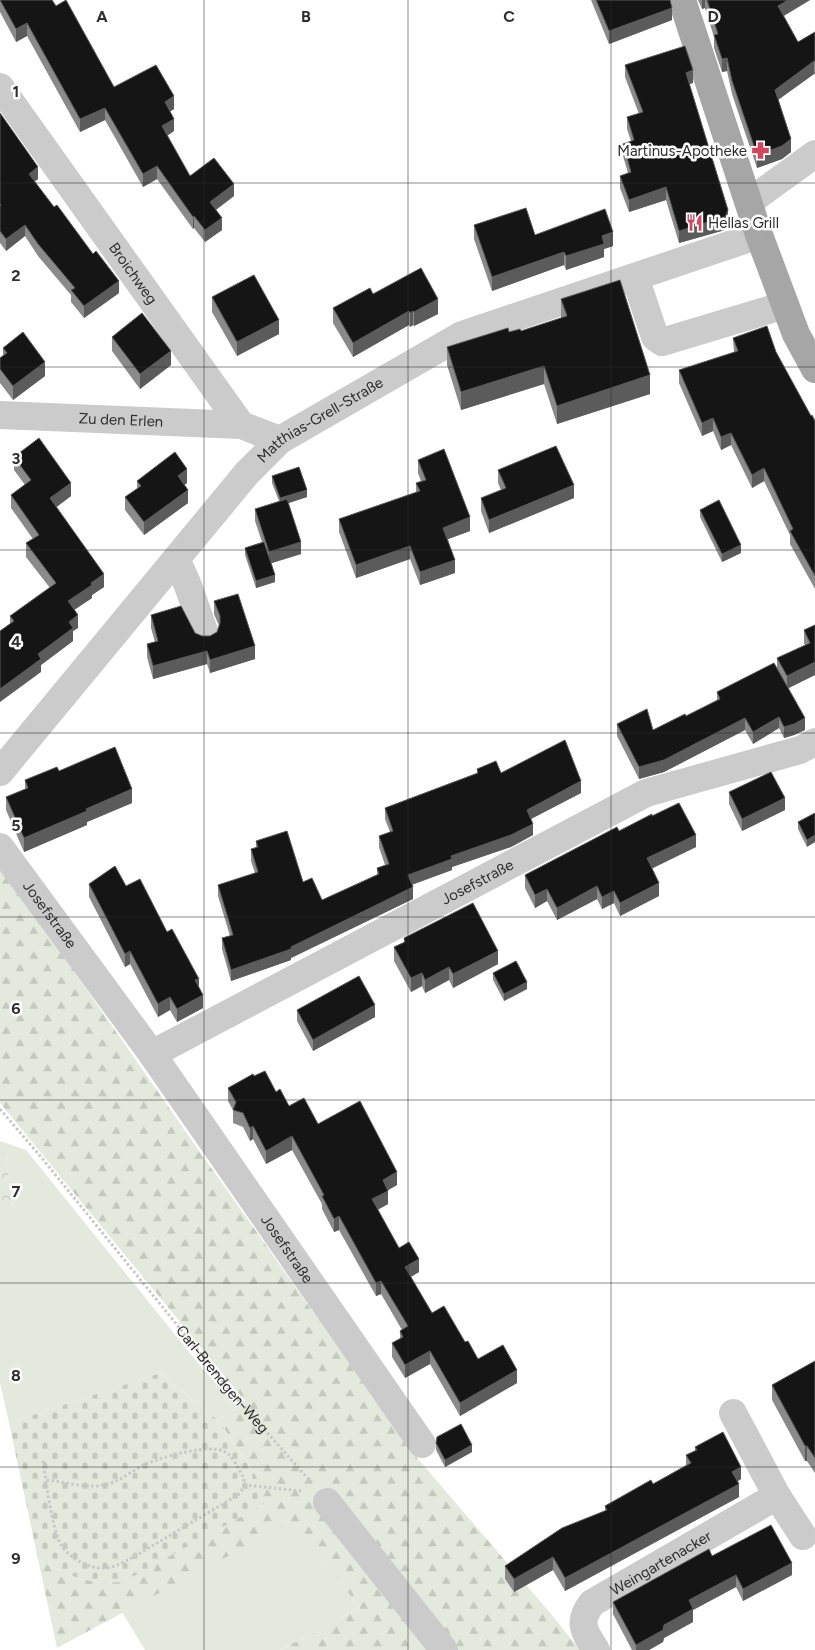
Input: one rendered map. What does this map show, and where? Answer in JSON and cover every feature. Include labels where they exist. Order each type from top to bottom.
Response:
[{"type":"main road","points":[[682,0],[759,235],[796,334],[815,369]]},
{"type":"street","name":"Broichweg","points":[[0,87],[242,425]]},
{"type":"street","points":[[749,202],[815,154]]},
{"type":"street","name":"Matthias-Grell-Straße","points":[[0,772],[247,473],[280,440],[462,335],[759,235]]},
{"type":"street","points":[[635,276],[655,336],[662,342],[785,305]]},
{"type":"street","name":"Zu den Erlen","points":[[0,415],[242,425]]},
{"type":"street","points":[[242,425],[280,440]]},
{"type":"street","points":[[176,559],[187,583],[205,634]]},
{"type":"street","name":"Josefstraße","points":[[152,1054],[646,794],[800,750],[815,742]]},
{"type":"street","name":"Josefstraße","points":[[0,847],[152,1054],[422,1444]]},
{"type":"street","points":[[733,1413],[778,1496],[803,1536]]},
{"type":"street","name":"Weingartenacker","points":[[596,1650],[586,1635],[583,1622],[586,1611],[592,1603],[778,1496]]},
{"type":"street","points":[[324,1498],[444,1650]]},
{"type":"path","name":"Carl-Brendgen-Weg","points":[[0,1110],[41,1157],[233,1394],[324,1498]]},
{"type":"path","points":[[43,1461],[46,1480],[60,1543],[66,1551],[81,1562],[105,1568],[130,1559],[214,1510],[238,1495],[244,1485],[244,1478],[229,1454],[216,1449],[184,1453],[159,1459],[104,1486],[89,1486],[46,1480]]},
{"type":"path","points":[[244,1485],[324,1498]]},
{"type":"green space","points":[[0,865],[413,1453],[580,1650],[280,1650],[360,1608],[293,1521],[57,1648],[38,1559],[72,1576],[99,1583],[256,1476],[219,1421],[245,1401],[0,1103]]},
{"type":"green space","points":[[0,1141],[26,1150],[202,1368],[237,1407],[219,1421],[160,1373],[9,1423],[0,1383],[0,1214],[13,1207],[6,1159],[0,1151]]},
{"type":"green space","points":[[0,1151],[6,1158],[13,1208],[0,1214]]},
{"type":"green space","points":[[160,1373],[219,1421],[256,1476],[264,1504],[123,1582],[99,1583],[72,1576],[38,1559],[9,1423]]},
{"type":"green space","points":[[293,1520],[360,1608],[280,1650],[145,1650],[122,1612]]},
{"type":"building","points":[[0,0],[52,0],[56,6],[66,0],[114,87],[156,65],[174,96],[165,102],[174,119],[162,126],[190,176],[214,158],[234,184],[210,202],[222,218],[205,230],[193,217],[157,166],[143,174],[105,108],[80,119],[27,23],[16,29]]},
{"type":"building","points":[[596,0],[670,0],[672,8],[609,31]]},
{"type":"building","points":[[707,0],[788,0],[778,6],[798,42],[815,32],[815,62],[775,90],[791,139],[782,146],[757,155],[732,81],[727,58],[722,59],[714,35],[718,34]]},
{"type":"building","points":[[685,46],[693,70],[686,73],[728,210],[725,217],[679,231],[666,187],[629,200],[620,176],[631,172],[623,144],[634,140],[627,117],[643,112],[625,65]]},
{"type":"building","points":[[0,113],[38,167],[29,174],[54,207],[57,205],[93,254],[96,251],[119,281],[84,306],[71,290],[75,288],[38,244],[25,225],[6,239],[0,231]]},
{"type":"building","points":[[526,208],[535,235],[605,209],[613,232],[602,236],[604,244],[566,256],[564,252],[492,277],[474,225]]},
{"type":"building","points":[[421,268],[438,299],[414,312],[410,313],[409,311],[353,343],[333,308],[370,288],[373,294]]},
{"type":"building","points":[[254,275],[279,320],[237,342],[212,297]]},
{"type":"building","points":[[620,280],[650,375],[557,406],[544,366],[461,392],[447,347],[508,328],[509,332],[520,329],[521,331],[567,316],[561,299]]},
{"type":"building","points":[[142,313],[171,351],[140,374],[112,337]]},
{"type":"building","points":[[767,326],[776,352],[815,421],[815,576],[790,531],[793,529],[764,468],[752,475],[731,433],[721,437],[713,418],[702,423],[679,370],[738,351],[733,338]]},
{"type":"building","points":[[23,332],[45,362],[13,386],[0,369],[0,358],[7,353],[3,348]]},
{"type":"building","points":[[39,438],[71,483],[50,498],[104,574],[91,583],[92,585],[68,601],[78,615],[69,622],[73,628],[38,654],[41,659],[0,689],[0,631],[14,621],[10,616],[56,583],[26,543],[39,535],[11,495],[31,480],[14,457]]},
{"type":"building","points":[[556,446],[574,485],[489,520],[481,498],[506,488],[498,470]]},
{"type":"building","points":[[444,449],[470,517],[443,528],[455,560],[420,572],[410,546],[356,565],[339,519],[420,491],[416,483],[426,480],[418,460]]},
{"type":"building","points":[[175,452],[187,469],[178,476],[188,490],[144,522],[125,497],[141,486],[137,481]]},
{"type":"building","points":[[299,467],[307,490],[280,498],[272,476]]},
{"type":"building","points":[[287,499],[301,542],[269,552],[255,509]]},
{"type":"building","points":[[719,500],[741,545],[722,554],[700,510]]},
{"type":"building","points":[[264,542],[275,575],[256,581],[245,548]]},
{"type":"building","points":[[238,594],[255,646],[210,660],[207,651],[153,666],[147,644],[158,641],[151,615],[181,606],[195,633],[202,636],[210,636],[217,632],[220,623],[220,616],[214,601]]},
{"type":"building","points":[[815,625],[815,662],[787,676],[777,658],[810,643],[804,630]]},
{"type":"building","points":[[774,663],[805,718],[784,727],[779,717],[753,732],[745,718],[664,760],[639,767],[617,724],[647,709],[653,730],[720,699],[717,692]]},
{"type":"building","points":[[565,740],[581,781],[527,810],[533,824],[511,835],[451,856],[452,859],[408,875],[413,887],[291,947],[291,949],[231,970],[222,938],[233,935],[218,885],[258,872],[251,849],[258,847],[256,841],[287,831],[303,882],[312,878],[322,900],[379,874],[377,868],[389,864],[379,836],[393,831],[385,808],[478,773],[477,769],[496,761],[501,773]]},
{"type":"building","points":[[115,747],[132,789],[24,838],[6,797],[28,788],[25,780],[57,767],[59,771]]},
{"type":"building","points":[[771,772],[785,798],[742,819],[729,792]]},
{"type":"building","points":[[679,803],[696,835],[647,858],[659,883],[620,903],[614,891],[602,897],[597,886],[557,908],[547,889],[535,895],[525,875],[617,827],[619,831]]},
{"type":"building","points":[[815,813],[815,835],[807,840],[798,822]]},
{"type":"building","points":[[115,866],[126,886],[140,879],[167,932],[172,929],[199,979],[195,980],[203,995],[177,1009],[170,997],[158,1004],[130,951],[125,954],[89,884]]},
{"type":"building","points":[[473,903],[498,951],[453,974],[449,967],[425,980],[422,973],[411,978],[394,947],[405,942],[404,938]]},
{"type":"building","points":[[516,961],[527,982],[504,994],[493,973]]},
{"type":"building","points":[[359,976],[375,1005],[313,1040],[297,1010]]},
{"type":"building","points":[[265,1071],[276,1092],[280,1089],[289,1106],[304,1098],[318,1124],[360,1101],[397,1172],[383,1180],[388,1191],[372,1199],[399,1248],[409,1242],[419,1259],[405,1267],[432,1313],[444,1306],[465,1342],[468,1341],[478,1359],[503,1345],[517,1370],[460,1403],[430,1351],[405,1365],[392,1343],[403,1337],[400,1331],[408,1326],[381,1281],[376,1283],[339,1216],[334,1219],[322,1196],[324,1195],[292,1136],[266,1151],[253,1126],[250,1128],[243,1113],[233,1110],[236,1102],[228,1088],[253,1074],[254,1076]]},
{"type":"building","points":[[815,1361],[815,1458],[807,1446],[805,1446],[772,1385]]},
{"type":"building","points":[[461,1424],[472,1445],[445,1460],[436,1443],[437,1437]]},
{"type":"building","points":[[723,1432],[741,1467],[732,1472],[739,1484],[565,1578],[553,1557],[514,1579],[505,1566],[562,1528],[607,1510],[605,1506],[651,1480],[653,1484],[691,1463],[686,1455],[697,1450],[695,1447]]},
{"type":"building","points":[[771,1525],[792,1563],[743,1589],[736,1575],[689,1600],[693,1609],[664,1625],[663,1630],[636,1645],[613,1602],[709,1549],[712,1556]]},
{"type":"place","name":"Martinus-Apotheke","points":[[761,151]]},
{"type":"place","name":"Hellas Grill","points":[[694,223]]}]
